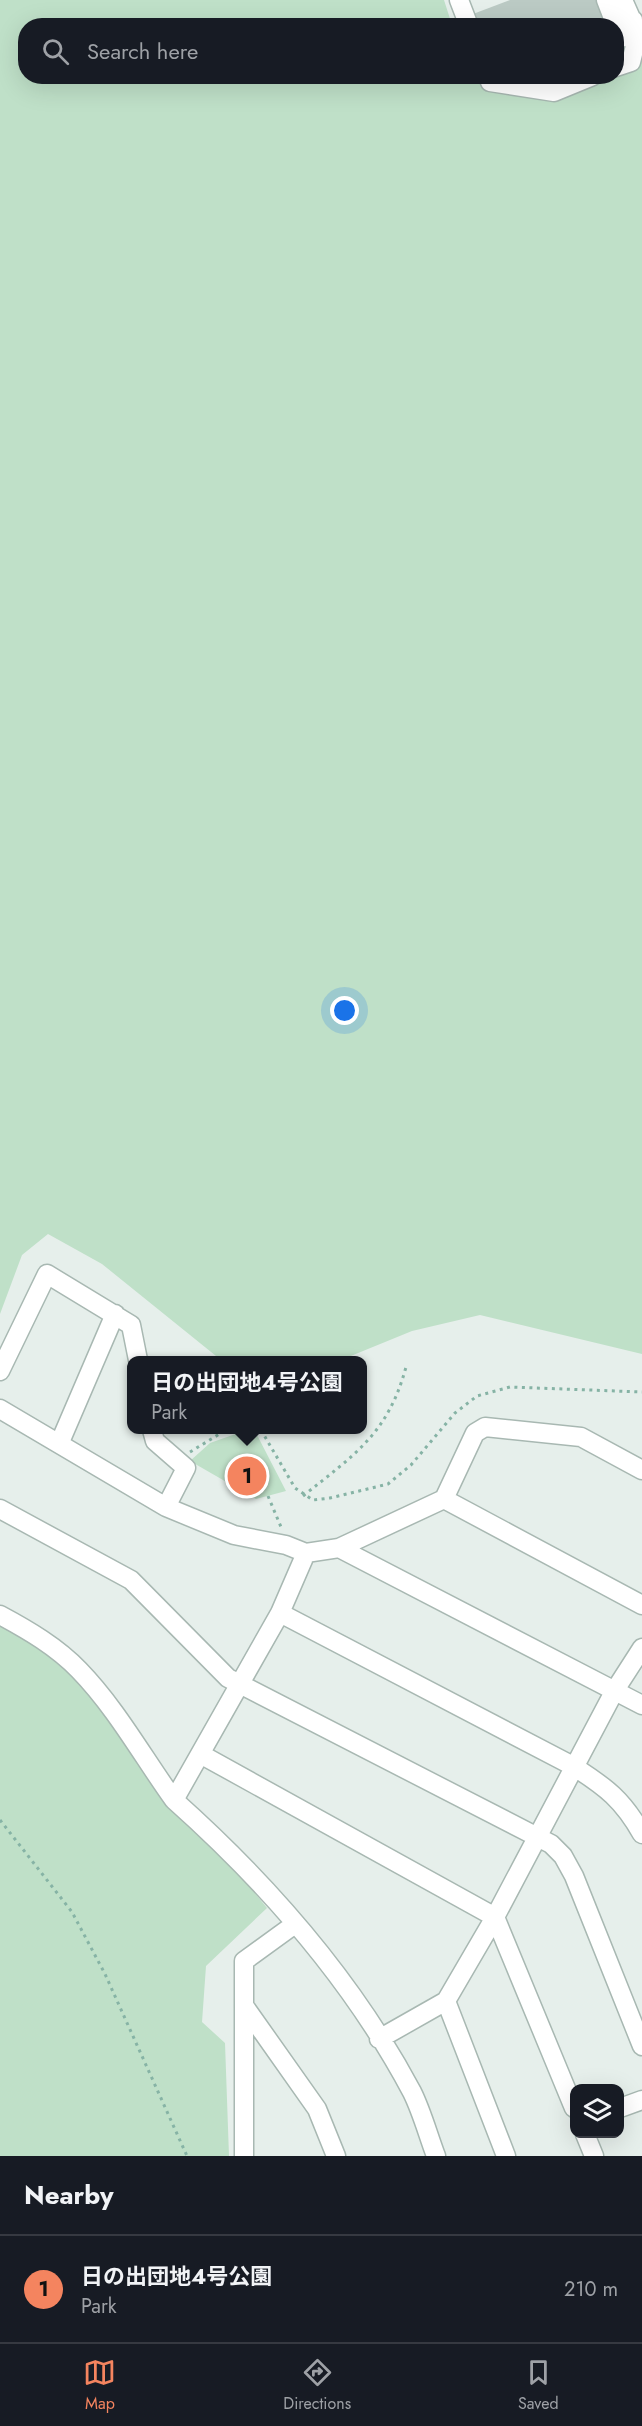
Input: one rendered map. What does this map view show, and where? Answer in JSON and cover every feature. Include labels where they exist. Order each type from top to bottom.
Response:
[{"type":"street","points":[[459,0],[466,18]]},
{"type":"street","points":[[606,0],[618,18]]},
{"type":"street","points":[[622,18],[623,0]]},
{"type":"street","points":[[624,25],[638,34],[631,62],[624,64]]},
{"type":"street","points":[[496,84],[554,92],[574,84]]},
{"type":"street","points":[[0,1371],[47,1274],[131,1325],[137,1356]]},
{"type":"street","points":[[60,1442],[116,1314]]},
{"type":"street","points":[[0,1409],[60,1442],[166,1507],[234,1534],[286,1545],[306,1553],[339,1548],[444,1499],[475,1433],[484,1427],[581,1437],[642,1470]]},
{"type":"street","points":[[153,1434],[155,1442],[186,1468],[166,1507]]},
{"type":"street","points":[[444,1499],[642,1605]]},
{"type":"street","points":[[0,1509],[131,1580],[228,1678],[537,1835],[563,1856],[574,1876],[642,2046]]},
{"type":"street","points":[[339,1548],[642,1705]]},
{"type":"street","points":[[174,1800],[202,1755],[280,1613],[306,1553]]},
{"type":"street","points":[[280,1613],[573,1767],[606,1787],[627,1808],[642,1834]]},
{"type":"street","points":[[0,1615],[33,1632],[79,1669],[110,1708],[174,1800],[227,1849],[295,1924],[366,2015],[413,2094],[436,2156]]},
{"type":"street","points":[[379,2039],[446,2001],[495,1917],[615,1690],[642,1648]]},
{"type":"street","points":[[202,1755],[495,1917],[570,2098]]},
{"type":"street","points":[[244,2156],[244,1961],[295,1924]]},
{"type":"street","points":[[446,2001],[507,2156]]},
{"type":"street","points":[[245,2007],[317,2109],[336,2156]]},
{"type":"street","points":[[624,2107],[642,2100]]},
{"type":"street","points":[[587,2138],[594,2156]]},
{"type":"path","points":[[263,1434],[294,1488],[303,1496],[361,1451],[381,1426],[400,1387],[406,1368]]},
{"type":"path","points":[[178,1460],[220,1434]]},
{"type":"path","points":[[268,1496],[278,1516]]},
{"type":"path","points":[[0,1820],[72,1912],[105,1974],[187,2156]]},
{"type":"green space","points":[[0,0],[444,0],[450,18],[18,18],[18,84],[498,84],[509,89],[533,84],[624,84],[624,54],[642,46],[642,1354],[480,1315],[412,1331],[351,1356],[216,1356],[102,1264],[48,1234],[22,1255],[0,1314]]},
{"type":"green space","points":[[236,1434],[257,1434],[286,1491],[256,1499],[190,1461],[210,1443]]},
{"type":"green space","points":[[0,1618],[66,1664],[98,1703],[163,1801],[207,1834],[267,1908],[206,1966],[202,2022],[225,2043],[229,2156],[0,2156]]},
{"type":"building","points":[[510,0],[601,0],[608,18],[475,18],[473,14]]},
{"type":"place","name":"日の出団地4号公園","points":[[247,1476]]}]
